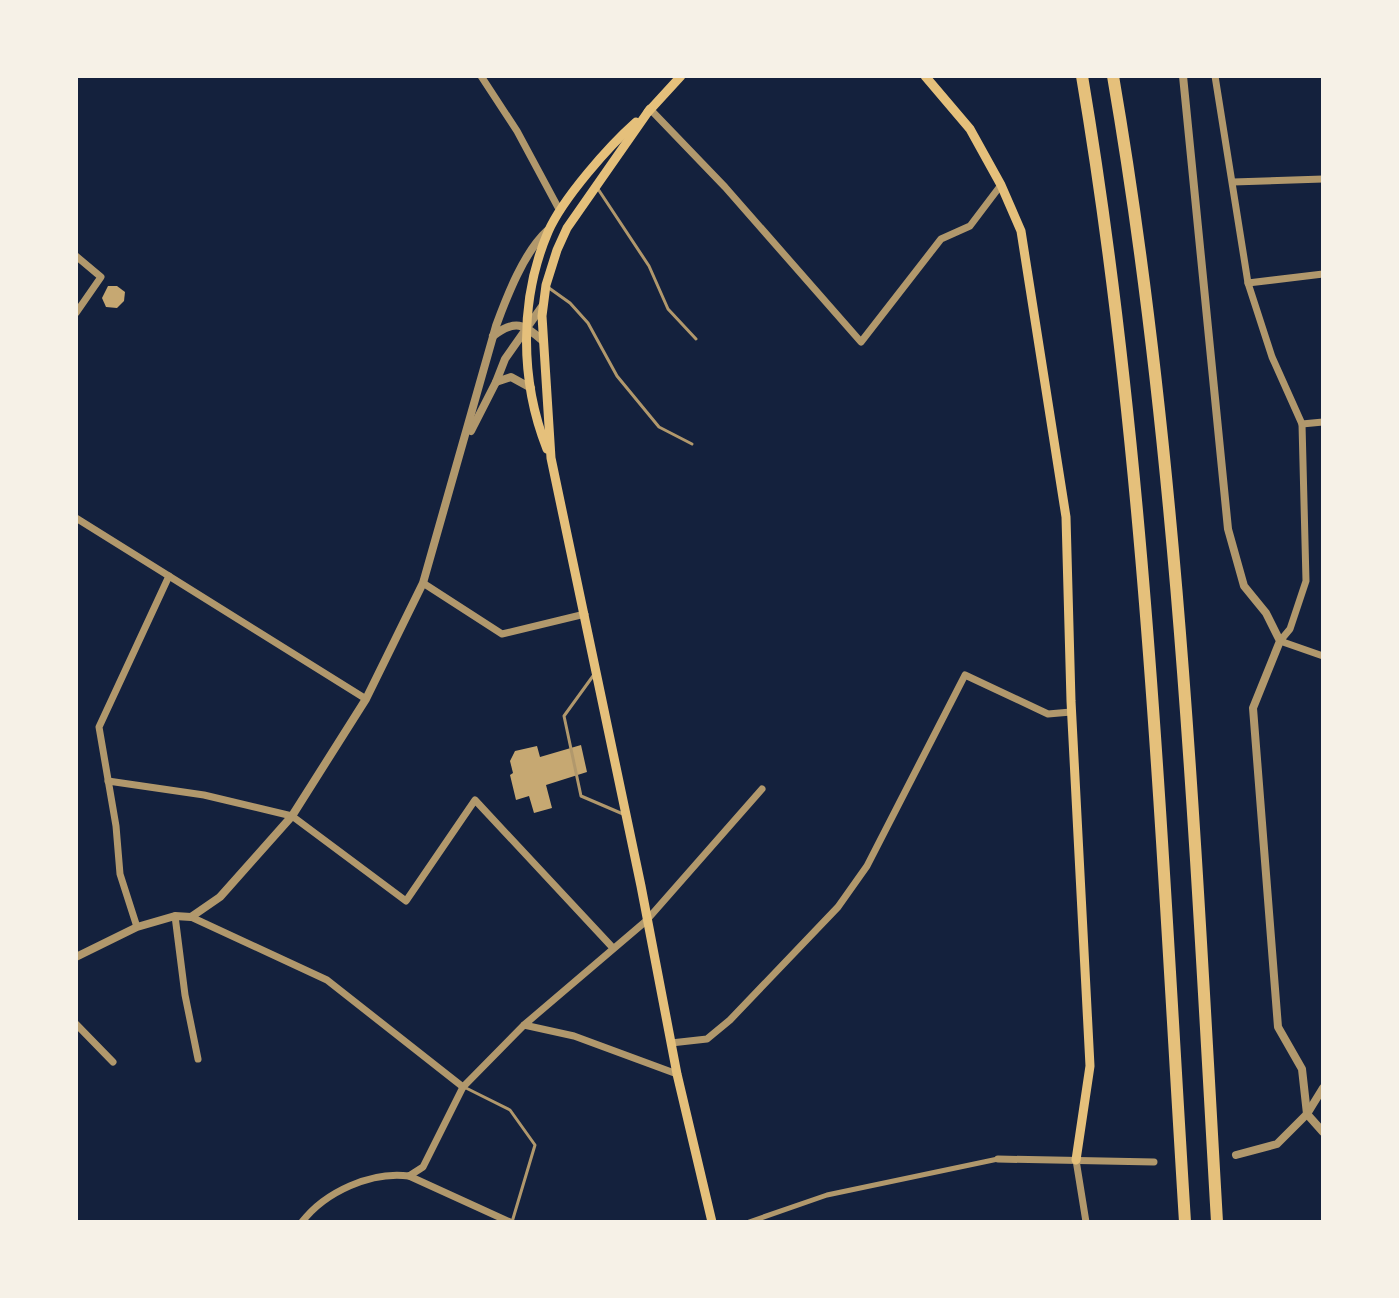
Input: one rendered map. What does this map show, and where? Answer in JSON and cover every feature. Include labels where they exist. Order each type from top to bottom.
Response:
[{"type":"highway","points":[[1082,76],[1116,306],[1148,628],[1185,1222]]},
{"type":"highway","points":[[1113,76],[1146,303],[1164,476],[1203,977],[1217,1222]]},
{"type":"main road","points":[[551,458],[540,430],[531,388],[526,326],[529,288],[549,229],[619,137],[681,76]]},
{"type":"main road","points":[[925,76],[970,129],[1001,185],[1021,231],[1066,517],[1071,712],[1090,1066],[1076,1160]]},
{"type":"main road","points":[[650,109],[567,228],[546,285],[543,341],[551,458],[677,1074],[712,1222]]},
{"type":"street","points":[[481,76],[517,131],[560,211]]},
{"type":"street","points":[[1183,76],[1228,529],[1244,586],[1266,613],[1280,641],[1323,656]]},
{"type":"street","points":[[1215,76],[1248,283],[1272,357],[1302,424],[1306,581],[1290,629],[1280,641],[1253,708],[1278,1027],[1302,1069],[1307,1114],[1323,1132]]},
{"type":"street","points":[[650,109],[725,187],[861,342],[941,239],[970,226],[1001,185]]},
{"type":"street","points":[[1233,182],[1323,179]]},
{"type":"street","points":[[191,917],[220,897],[292,816],[366,699],[423,583],[493,336],[509,292],[540,238],[549,229]]},
{"type":"street","points":[[76,256],[101,277],[76,313]]},
{"type":"street","points":[[1248,283],[1323,274]]},
{"type":"street","points":[[460,458],[505,359],[544,304]]},
{"type":"street","points":[[493,336],[506,326],[526,326],[543,341]]},
{"type":"street","points":[[496,382],[511,377],[531,388]]},
{"type":"street","points":[[1302,424],[1323,422]]},
{"type":"street","points":[[76,518],[366,699]]},
{"type":"street","points":[[137,927],[120,874],[99,727],[169,576]]},
{"type":"street","points":[[423,583],[502,634],[585,614]]},
{"type":"street","points":[[671,1043],[707,1039],[730,1020],[838,907],[867,866],[965,675],[1048,714],[1071,712]]},
{"type":"street","points":[[108,781],[204,795],[292,816],[406,901],[475,800],[613,948]]},
{"type":"street","points":[[409,1176],[423,1167],[463,1087],[524,1025],[646,921],[762,789]]},
{"type":"street","points":[[175,916],[185,995],[198,1059]]},
{"type":"street","points":[[76,957],[137,927],[175,916],[191,917],[327,980],[463,1087]]},
{"type":"street","points":[[76,1024],[113,1062]]},
{"type":"street","points":[[524,1025],[574,1036],[677,1074]]},
{"type":"street","points":[[1236,1155],[1277,1144],[1307,1114],[1323,1088]]},
{"type":"street","points":[[749,1222],[827,1195],[998,1159],[1154,1162]]},
{"type":"street","points":[[1076,1160],[1086,1222]]},
{"type":"street","points":[[302,1222],[310,1212],[351,1185],[393,1174],[409,1176],[511,1222]]},
{"type":"lane","points":[[596,186],[649,266],[668,309],[696,339]]},
{"type":"lane","points":[[546,285],[570,303],[588,323],[617,376],[659,427],[692,444]]},
{"type":"lane","points":[[597,671],[564,716],[581,796],[626,815]]},
{"type":"lane","points":[[463,1087],[510,1110],[535,1145],[511,1222]]},
{"type":"building","points":[[108,286],[117,286],[125,292],[124,301],[117,308],[106,307],[102,298]]},
{"type":"building","points":[[581,745],[587,772],[546,785],[552,808],[534,813],[529,796],[516,800],[510,775],[513,773],[510,761],[515,751],[537,746],[540,757]]}]
